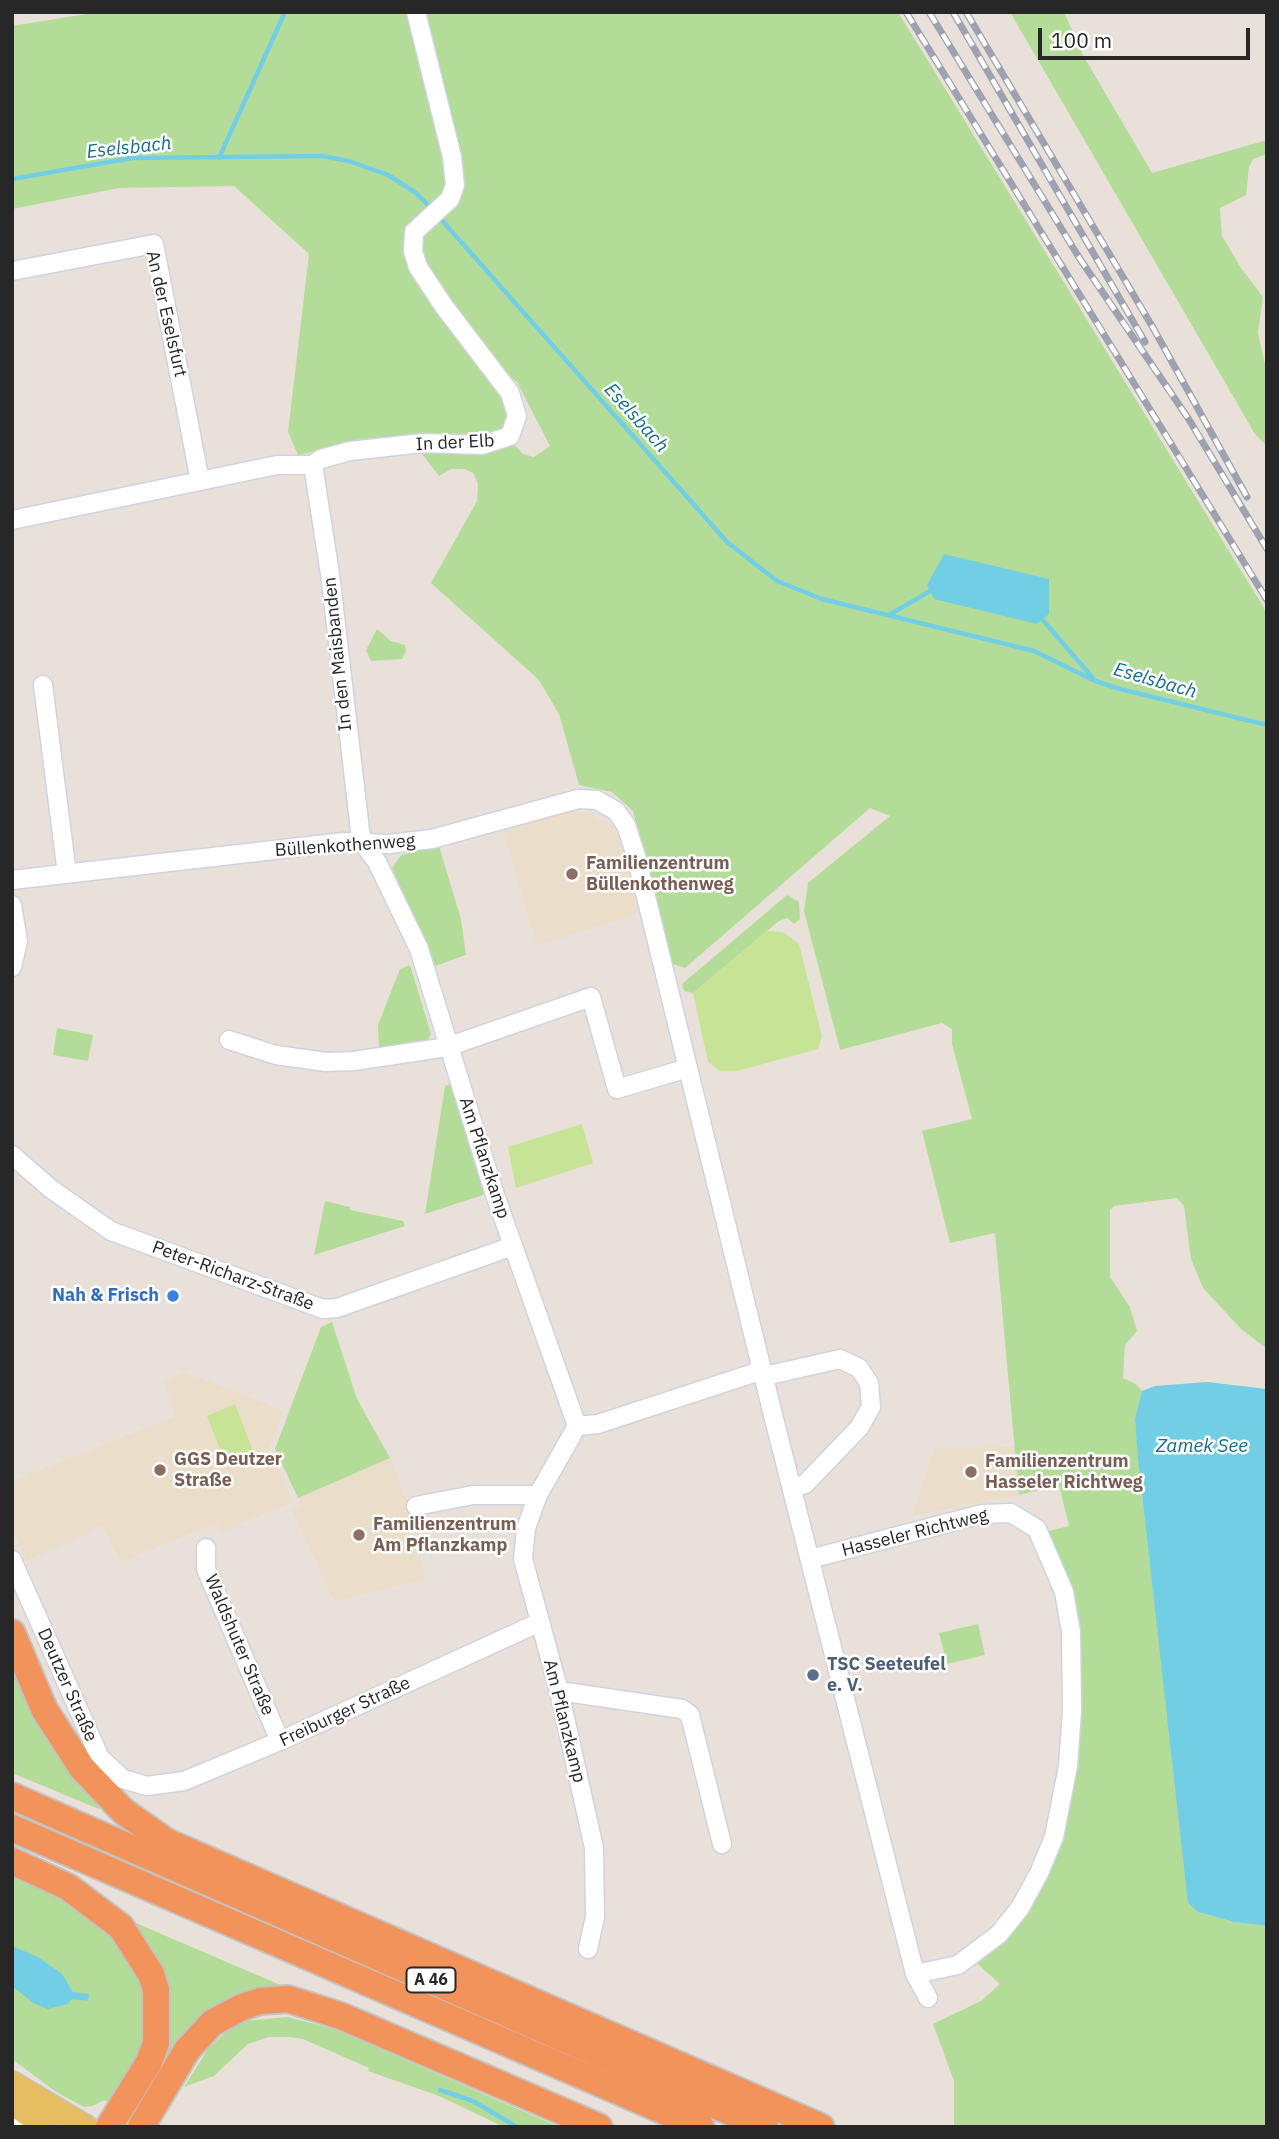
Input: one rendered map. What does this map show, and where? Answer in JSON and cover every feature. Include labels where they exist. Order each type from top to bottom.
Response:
[{"type":"highway","points":[[12,1633],[44,1709],[82,1768],[123,1811],[167,1842],[821,2127]]},
{"type":"highway","name":"A 46","points":[[12,1796],[765,2127]]},
{"type":"highway","name":"A 46","points":[[12,1828],[701,2127]]},
{"type":"highway","points":[[96,1834],[167,1842]]},
{"type":"highway","points":[[12,1861],[68,1886],[121,1927],[151,1974],[156,1990],[156,2043],[149,2062],[109,2127]]},
{"type":"highway","points":[[141,2127],[187,2050],[212,2023],[260,2001],[288,1999],[341,2015],[599,2127]]},
{"type":"main road","points":[[12,2083],[86,2127]]},
{"type":"main road","points":[[12,2103],[46,2127]]},
{"type":"street","name":"In der Elb","points":[[12,520],[277,465],[313,465],[321,459],[350,451],[423,443],[490,444],[506,439],[513,431],[517,416],[510,393],[418,267],[412,239],[414,232],[447,202],[455,190],[455,173],[416,12]]},
{"type":"street","name":"An der Eselsfurt","points":[[12,271],[154,244],[200,481]]},
{"type":"street","name":"In den Maisbanden","points":[[313,465],[363,843]]},
{"type":"street","points":[[43,685],[67,874]]},
{"type":"street","name":"Büllenkothenweg","points":[[12,880],[344,842],[432,839],[578,799],[597,800],[616,811],[626,825],[688,1068]]},
{"type":"street","name":"Am Pflanzkamp","points":[[363,843],[377,862],[419,949],[447,1047],[513,1246],[577,1426],[538,1495],[526,1528],[523,1559],[538,1623],[559,1691],[594,1848],[595,1917],[588,1949]]},
{"type":"street","points":[[12,905],[18,941],[12,967]]},
{"type":"street","points":[[229,1040],[276,1055],[326,1062],[447,1047],[591,997],[617,1089],[688,1068],[915,1974],[928,1998]]},
{"type":"street","name":"Peter-Richarz-Straße","points":[[12,1155],[51,1189],[111,1231],[323,1309],[337,1308],[513,1246]]},
{"type":"street","points":[[577,1426],[598,1424],[764,1373],[840,1359],[859,1368],[869,1383],[871,1407],[859,1428],[805,1484],[793,1488]]},
{"type":"street","points":[[416,1506],[473,1495],[538,1495]]},
{"type":"street","name":"Hasseler Richtweg","points":[[810,1559],[982,1514],[1011,1513],[1037,1529],[1063,1592],[1071,1632],[1072,1711],[1068,1766],[1054,1837],[1039,1874],[1020,1908],[999,1934],[958,1965],[915,1974]]},
{"type":"street","name":"Waldshuter Straße","points":[[206,1548],[206,1569],[280,1741]]},
{"type":"street","name":"Deutzer Straße","points":[[12,1560],[97,1752],[110,1770],[123,1779],[147,1786]]},
{"type":"street","name":"Freiburger Straße","points":[[147,1786],[184,1781],[280,1741],[538,1623]]},
{"type":"street","points":[[559,1691],[682,1709],[690,1716],[722,1844]]},
{"type":"street","points":[[12,2123],[17,2127]]},
{"type":"shaded area","name":"Familienzentrum Büllenkothenweg","points":[[573,811],[591,814],[606,822],[617,834],[638,914],[537,945],[503,831]]},
{"type":"shaded area","name":"GGS Deutzer Straße","points":[[184,1372],[284,1411],[269,1449],[293,1502],[220,1532],[216,1523],[121,1562],[102,1525],[27,1561],[12,1528],[12,1481],[176,1416],[163,1381]]},
{"type":"shaded area","name":"Familienzentrum Hasseler Richtweg","points":[[1015,1447],[1019,1495],[912,1516],[934,1448]]},
{"type":"shaded area","name":"Familienzentrum Am Pflanzkamp","points":[[390,1458],[409,1507],[426,1579],[334,1601],[292,1510],[301,1506],[298,1498]]},
{"type":"green space","points":[[99,12],[898,12],[1267,613],[1267,1349],[1241,1329],[1203,1288],[1191,1259],[1184,1206],[1177,1198],[1114,1206],[1110,1210],[1110,1277],[1130,1307],[1137,1331],[1125,1345],[1123,1378],[1136,1384],[1142,1391],[1135,1418],[1143,1503],[1166,1701],[1198,1912],[1234,1922],[1267,1926],[1267,2127],[954,2127],[954,2081],[933,2024],[981,2001],[1000,1984],[973,1960],[1040,1878],[1075,1704],[1045,1532],[1069,1526],[1059,1485],[1019,1495],[995,1233],[950,1243],[922,1131],[972,1119],[952,1044],[952,1029],[942,1023],[840,1050],[804,911],[808,883],[890,816],[870,808],[685,968],[670,963],[633,811],[612,792],[579,785],[559,714],[539,680],[431,583],[477,501],[478,483],[473,473],[464,469],[451,469],[439,476],[419,450],[510,440],[523,454],[534,457],[550,446],[517,382],[509,376],[504,379],[411,245],[499,380],[511,428],[489,438],[377,439],[298,455],[288,432],[309,254],[234,186],[119,188],[12,209],[12,26]]},
{"type":"green space","points":[[1010,12],[1064,12],[1083,55],[1152,173],[1267,140],[1267,154],[1253,159],[1249,167],[1246,195],[1220,208],[1222,236],[1263,297],[1258,333],[1267,373],[1267,446],[1255,434]]},
{"type":"green space","points":[[377,629],[391,641],[405,645],[406,651],[402,659],[371,661],[366,650]]},
{"type":"green space","points":[[439,846],[461,919],[466,955],[435,966],[392,868],[401,855]]},
{"type":"green space","points":[[787,895],[799,902],[800,919],[794,924],[787,918],[779,921],[693,993],[684,991],[682,984]]},
{"type":"green space","points":[[766,931],[783,932],[799,944],[822,1037],[818,1049],[737,1071],[720,1071],[708,1062],[693,993]]},
{"type":"green space","points":[[410,965],[431,1034],[427,1041],[379,1048],[378,1025],[400,969]]},
{"type":"green space","points":[[57,1028],[93,1035],[88,1061],[53,1055]]},
{"type":"green space","points":[[451,1084],[486,1194],[425,1214],[445,1086]]},
{"type":"green space","points":[[582,1124],[593,1163],[516,1188],[508,1147]]},
{"type":"green space","points":[[325,1201],[350,1207],[350,1210],[403,1221],[405,1226],[314,1255]]},
{"type":"green space","points":[[332,1322],[357,1399],[390,1458],[298,1498],[275,1449],[321,1327]]},
{"type":"green space","points":[[235,1404],[253,1451],[225,1462],[207,1416]]},
{"type":"green space","points":[[978,1624],[985,1655],[947,1664],[939,1633]]},
{"type":"green space","points":[[12,1655],[102,1803],[99,1809],[12,1773]]},
{"type":"green space","points":[[12,1871],[64,1895],[112,1933],[137,1968],[146,1997],[146,2027],[137,2058],[111,2103],[104,2100],[84,2107],[56,2092],[12,2059]]},
{"type":"green space","points":[[129,1920],[285,1987],[257,1993],[137,2118],[132,2115],[163,2053]]},
{"type":"green space","points":[[288,2017],[334,2029],[559,2127],[504,2127],[439,2096],[368,2071],[369,2068],[303,2039],[289,2037],[269,2037],[248,2044],[214,2076],[184,2087],[208,2049],[226,2032],[244,2021]]},
{"type":"water","points":[[944,554],[1049,579],[1049,614],[1037,624],[934,599],[927,585]]},
{"type":"water","name":"Zamek See","points":[[1207,1382],[1267,1389],[1267,1926],[1234,1922],[1198,1912],[1188,1903],[1138,1459],[1135,1418],[1142,1391],[1155,1386]]},
{"type":"water","points":[[12,1946],[38,1957],[62,1974],[73,1992],[89,1994],[88,2001],[72,1999],[68,2004],[48,2009],[33,2003],[12,1986]]},
{"type":"waterway","points":[[219,158],[285,12]]},
{"type":"waterway","name":"Eselsbach","points":[[12,179],[132,158],[322,156],[349,161],[388,175],[416,193],[433,210]]},
{"type":"waterway","name":"Eselsbach","points":[[439,217],[727,542],[777,581],[822,599],[1034,651],[1095,681],[1120,689],[1267,725]]},
{"type":"waterway","points":[[889,615],[930,591]]},
{"type":"waterway","points":[[1042,619],[1093,678]]},
{"type":"waterway","points":[[440,2090],[473,2101],[517,2127]]},
{"type":"railway","points":[[906,12],[1267,600]]},
{"type":"railway","points":[[929,12],[1080,259],[1188,418],[1267,549]]},
{"type":"railway","points":[[953,12],[1145,342]]},
{"type":"railway","points":[[966,12],[1152,326],[1247,497]]},
{"type":"place","name":"Familienzentrum Büllenkothenweg","points":[[572,874]]},
{"type":"place","name":"Nah & Frisch","points":[[173,1296]]},
{"type":"place","name":"GGS Deutzer Straße","points":[[160,1470]]},
{"type":"place","name":"Familienzentrum Hasseler Richtweg","points":[[971,1472]]},
{"type":"place","name":"Familienzentrum Am Pflanzkamp","points":[[359,1535]]},
{"type":"place","name":"TSC Seeteufel e. V.","points":[[813,1675]]}]
